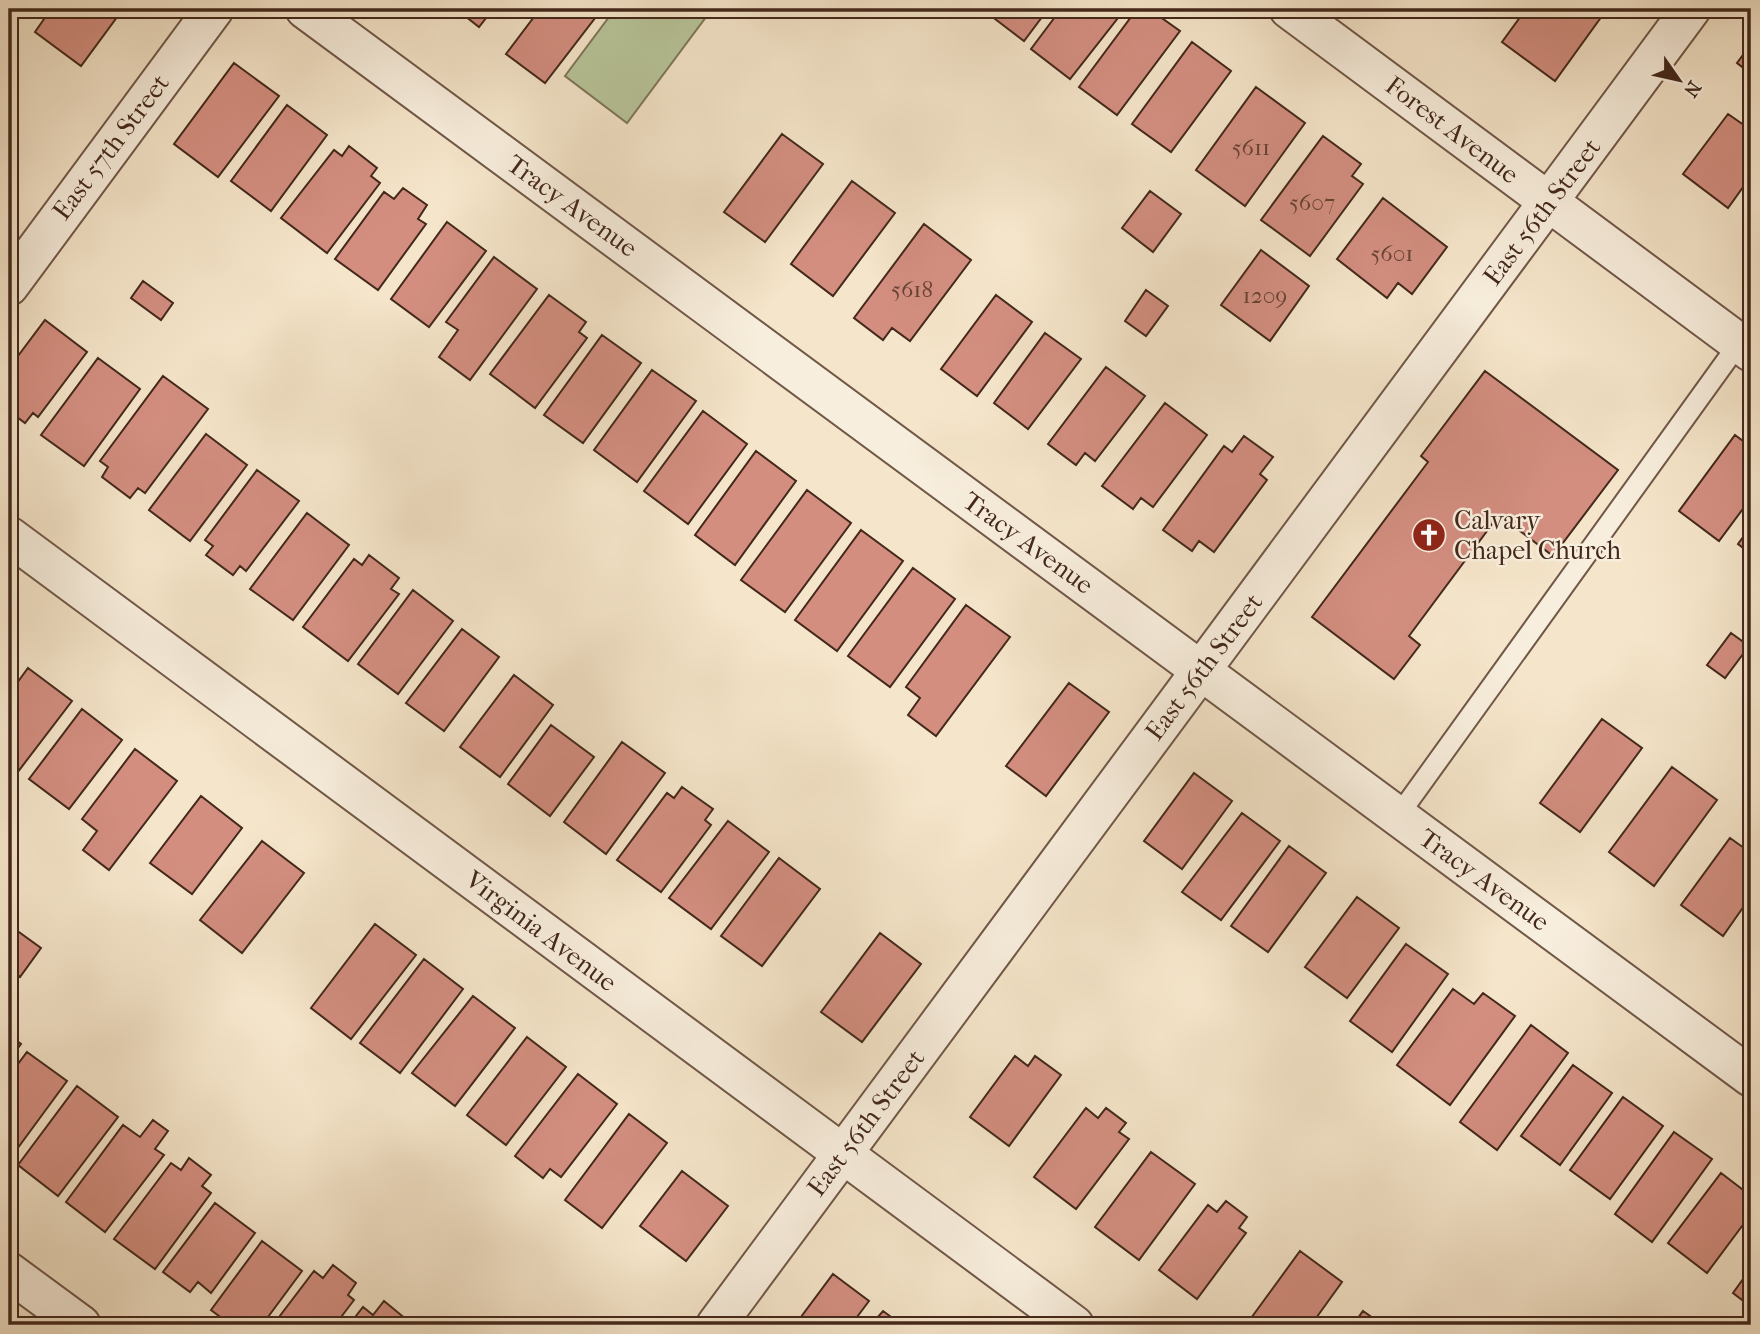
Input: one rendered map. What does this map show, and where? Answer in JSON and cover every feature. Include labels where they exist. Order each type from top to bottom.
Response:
[{"type":"street","name":"East 57th Street","points":[[9,286],[214,9]]},
{"type":"street","name":"Tracy Avenue","points":[[305,9],[1751,1077]]},
{"type":"street","name":"Forest Avenue","points":[[1289,9],[1745,348]]},
{"type":"street","name":"East 56th Street","points":[[716,1325],[1691,9]]},
{"type":"street","name":"Virginia Avenue","points":[[9,536],[1074,1325]]},
{"type":"street","points":[[9,1272],[81,1325]]},
{"type":"lane","points":[[1398,816],[1745,348]]},
{"type":"green space","points":[[615,9],[712,9],[627,123],[565,76]]},
{"type":"building","points":[[51,9],[123,9],[81,66],[35,32]]},
{"type":"building","points":[[456,9],[493,9],[479,27]]},
{"type":"building","points":[[540,9],[602,9],[545,83],[506,54]]},
{"type":"building","points":[[982,9],[1048,9],[1024,41]]},
{"type":"building","points":[[1061,9],[1125,9],[1070,79],[1031,49]]},
{"type":"building","points":[[1137,9],[1149,9],[1180,31],[1117,115],[1079,87]]},
{"type":"building","points":[[1526,9],[1607,9],[1555,81],[1502,42]]},
{"type":"building","points":[[1192,42],[1231,71],[1171,152],[1132,124]]},
{"type":"building","points":[[1751,44],[1751,74],[1737,63]]},
{"type":"building","points":[[234,63],[279,96],[218,177],[174,144]]},
{"type":"building","points":[[1256,87],[1305,123],[1245,206],[1196,170]]},
{"type":"building","points":[[287,105],[327,135],[271,211],[231,181]]},
{"type":"building","points":[[1728,114],[1751,130],[1751,176],[1728,208],[1683,174]]},
{"type":"building","points":[[782,134],[823,164],[765,242],[724,212]]},
{"type":"building","points":[[1323,136],[1361,164],[1352,176],[1363,184],[1310,256],[1261,220]]},
{"type":"building","points":[[349,146],[377,168],[371,176],[380,183],[327,253],[281,218],[334,150],[342,156]]},
{"type":"building","points":[[852,181],[895,213],[833,296],[791,264]]},
{"type":"building","points":[[403,188],[427,205],[418,219],[426,224],[378,290],[335,259],[384,192],[394,199]]},
{"type":"building","points":[[1150,191],[1181,214],[1153,252],[1122,228]]},
{"type":"building","points":[[1383,198],[1447,247],[1412,294],[1398,283],[1387,298],[1337,259]]},
{"type":"building","points":[[447,222],[486,251],[429,327],[391,299]]},
{"type":"building","points":[[924,224],[971,260],[910,341],[892,328],[883,340],[854,318]]},
{"type":"building","points":[[1261,250],[1309,286],[1270,341],[1221,305]]},
{"type":"building","points":[[494,257],[537,289],[470,380],[439,357],[458,330],[446,322]]},
{"type":"building","points":[[143,281],[173,303],[161,320],[131,298]]},
{"type":"building","points":[[1146,290],[1168,306],[1146,336],[1125,321]]},
{"type":"building","points":[[549,295],[586,322],[579,332],[587,338],[535,408],[490,374]]},
{"type":"building","points":[[996,295],[1032,322],[977,396],[941,369]]},
{"type":"building","points":[[45,320],[87,352],[38,417],[33,413],[25,423],[9,411],[9,368]]},
{"type":"building","points":[[1045,333],[1081,359],[1028,429],[994,403]]},
{"type":"building","points":[[602,335],[641,363],[583,443],[544,415]]},
{"type":"building","points":[[98,358],[140,389],[84,466],[41,435]]},
{"type":"building","points":[[1106,367],[1145,396],[1095,461],[1085,453],[1076,465],[1048,444]]},
{"type":"building","points":[[652,370],[696,401],[637,482],[594,450]]},
{"type":"building","name":"Calvary Chapel Church","points":[[1485,371],[1618,470],[1553,556],[1499,515],[1409,636],[1420,645],[1394,679],[1312,617],[1428,462],[1421,456]]},
{"type":"building","points":[[163,376],[208,409],[145,493],[138,488],[130,498],[102,477],[108,467],[100,461]]},
{"type":"building","points":[[1165,403],[1207,435],[1153,507],[1141,498],[1133,509],[1102,486]]},
{"type":"building","points":[[703,411],[747,444],[688,524],[644,491]]},
{"type":"building","points":[[206,434],[247,465],[190,541],[149,510]]},
{"type":"building","points":[[1735,435],[1751,447],[1751,498],[1719,541],[1679,511]]},
{"type":"building","points":[[1244,436],[1273,457],[1260,474],[1267,480],[1214,552],[1199,541],[1192,551],[1163,530],[1224,446],[1232,452]]},
{"type":"building","points":[[756,451],[796,481],[735,565],[695,535]]},
{"type":"building","points":[[257,470],[299,501],[246,571],[240,566],[233,575],[206,555],[213,546],[205,540]]},
{"type":"building","points":[[807,490],[851,523],[785,612],[741,580]]},
{"type":"building","points":[[307,513],[349,545],[293,620],[250,589]]},
{"type":"building","points":[[1751,526],[1751,554],[1738,544]]},
{"type":"building","points":[[861,530],[903,561],[837,651],[795,620]]},
{"type":"building","points":[[369,555],[399,578],[391,589],[399,594],[348,661],[303,627],[354,559],[362,565]]},
{"type":"building","points":[[913,568],[955,599],[890,687],[848,656]]},
{"type":"building","points":[[413,590],[453,621],[398,694],[358,664]]},
{"type":"building","points":[[966,605],[1010,637],[936,736],[908,715],[920,698],[906,687]]},
{"type":"building","points":[[462,629],[499,657],[444,731],[406,703]]},
{"type":"building","points":[[1731,633],[1749,646],[1725,678],[1707,665]]},
{"type":"building","points":[[9,655],[18,662],[9,674]]},
{"type":"building","points":[[28,668],[72,701],[17,773],[9,767],[9,694]]},
{"type":"building","points":[[514,675],[553,705],[500,777],[460,747]]},
{"type":"building","points":[[1069,683],[1109,712],[1046,796],[1006,766]]},
{"type":"building","points":[[82,709],[122,740],[69,809],[29,779]]},
{"type":"building","points":[[1602,719],[1642,748],[1580,832],[1540,803]]},
{"type":"building","points":[[551,725],[594,757],[550,816],[508,784]]},
{"type":"building","points":[[622,742],[665,773],[606,854],[564,822]]},
{"type":"building","points":[[135,749],[177,781],[109,870],[83,850],[97,831],[82,819]]},
{"type":"building","points":[[1672,767],[1717,800],[1654,886],[1609,852]]},
{"type":"building","points":[[1194,773],[1232,801],[1182,869],[1144,841]]},
{"type":"building","points":[[682,787],[713,809],[705,820],[711,825],[661,892],[617,860],[667,793],[674,798]]},
{"type":"building","points":[[201,796],[242,828],[192,894],[150,863]]},
{"type":"building","points":[[1242,813],[1280,841],[1221,920],[1182,892]]},
{"type":"building","points":[[728,821],[769,852],[711,929],[669,898]]},
{"type":"building","points":[[1730,838],[1751,853],[1751,896],[1723,936],[1681,905]]},
{"type":"building","points":[[262,841],[304,873],[242,953],[200,920]]},
{"type":"building","points":[[1289,846],[1326,873],[1268,952],[1231,926]]},
{"type":"building","points":[[779,858],[820,889],[762,966],[721,936]]},
{"type":"building","points":[[1357,897],[1399,928],[1347,998],[1305,967]]},
{"type":"building","points":[[375,924],[416,955],[351,1039],[311,1008]]},
{"type":"building","points":[[12,927],[41,948],[20,977],[9,968],[9,931]]},
{"type":"building","points":[[880,933],[921,964],[862,1042],[821,1012]]},
{"type":"building","points":[[1406,944],[1448,974],[1392,1052],[1350,1021]]},
{"type":"building","points":[[424,959],[463,989],[400,1073],[360,1043]]},
{"type":"building","points":[[1453,989],[1474,1004],[1483,993],[1515,1016],[1450,1105],[1397,1065]]},
{"type":"building","points":[[473,996],[515,1028],[455,1106],[412,1073]]},
{"type":"building","points":[[1531,1025],[1568,1053],[1497,1150],[1460,1122]]},
{"type":"building","points":[[9,1035],[21,1044],[9,1060]]},
{"type":"building","points":[[527,1037],[566,1067],[506,1145],[467,1115]]},
{"type":"building","points":[[27,1052],[67,1081],[9,1160],[9,1076]]},
{"type":"building","points":[[1015,1056],[1028,1066],[1035,1056],[1061,1075],[1009,1146],[970,1117]]},
{"type":"building","points":[[1573,1065],[1612,1093],[1560,1165],[1521,1136]]},
{"type":"building","points":[[578,1074],[617,1104],[561,1177],[550,1169],[543,1178],[515,1156]]},
{"type":"building","points":[[77,1086],[118,1117],[58,1196],[18,1165]]},
{"type":"building","points":[[1623,1097],[1663,1126],[1610,1199],[1570,1170]]},
{"type":"building","points":[[1086,1108],[1098,1118],[1106,1108],[1126,1123],[1119,1132],[1129,1139],[1076,1209],[1034,1177]]},
{"type":"building","points":[[629,1114],[667,1143],[602,1228],[565,1200]]},
{"type":"building","points":[[153,1120],[168,1131],[155,1149],[164,1155],[105,1232],[66,1202],[123,1125],[140,1137]]},
{"type":"building","points":[[1674,1132],[1712,1159],[1652,1242],[1615,1214]]},
{"type":"building","points":[[1151,1152],[1195,1184],[1139,1260],[1095,1227]]},
{"type":"building","points":[[189,1158],[211,1175],[202,1186],[211,1193],[155,1269],[114,1239],[171,1163],[181,1170]]},
{"type":"building","points":[[682,1171],[728,1206],[686,1261],[640,1226]]},
{"type":"building","points":[[1721,1173],[1751,1196],[1751,1214],[1707,1273],[1668,1243]]},
{"type":"building","points":[[1226,1201],[1247,1217],[1239,1228],[1246,1233],[1197,1299],[1159,1270],[1208,1205],[1217,1212]]},
{"type":"building","points":[[215,1203],[255,1233],[211,1293],[198,1282],[190,1292],[163,1272]]},
{"type":"building","points":[[262,1241],[302,1271],[262,1325],[231,1325],[211,1310]]},
{"type":"building","points":[[1300,1251],[1342,1282],[1311,1325],[1246,1325]]},
{"type":"building","points":[[333,1265],[356,1283],[348,1295],[354,1300],[335,1325],[273,1325],[314,1271],[323,1278]]},
{"type":"building","points":[[1751,1268],[1751,1307],[1733,1293]]},
{"type":"building","points":[[833,1274],[869,1301],[851,1325],[795,1325]]},
{"type":"building","points":[[384,1301],[412,1324],[349,1325],[363,1307],[373,1315]]},
{"type":"building","points":[[883,1311],[902,1325],[871,1325]]},
{"type":"building","points":[[1363,1311],[1383,1325],[1353,1325]]},
{"type":"place","name":"Calvary Chapel Church","points":[[1429,535]]}]
